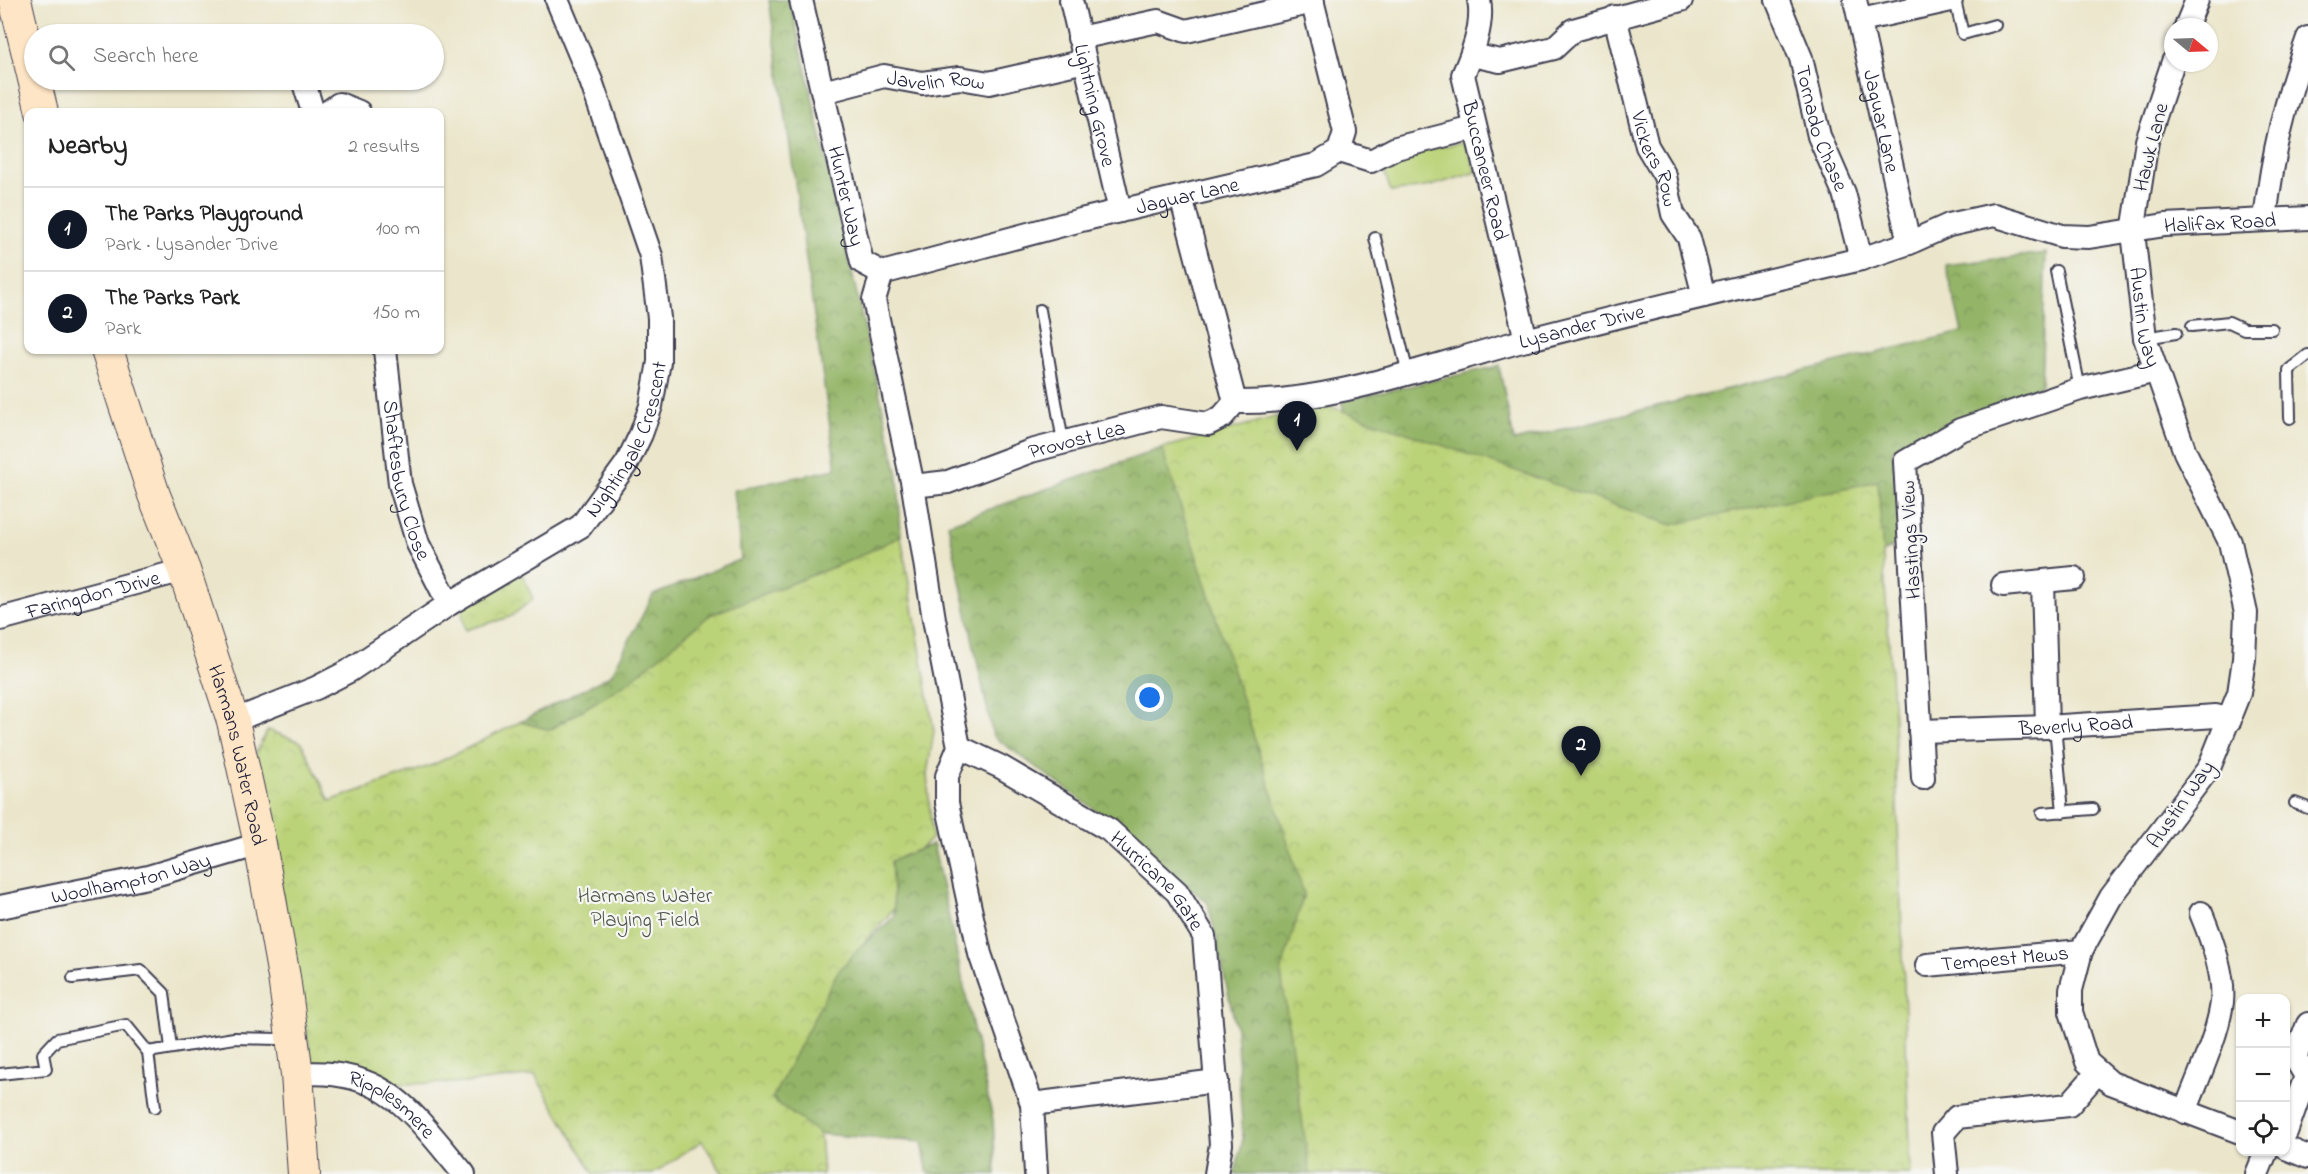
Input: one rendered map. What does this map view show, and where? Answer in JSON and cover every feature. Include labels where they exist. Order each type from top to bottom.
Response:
[{"type":"street","points":[[15,0],[24,37]]},
{"type":"street","name":"Nightingale Crescent","points":[[233,721],[316,688],[349,671],[449,604],[581,526],[627,463],[651,406],[659,362],[659,318],[651,256],[591,81],[557,0]]},
{"type":"street","name":"Hunter Way","points":[[801,0],[862,262],[882,273]]},
{"type":"street","name":"Lightning Grove","points":[[1071,0],[1120,211]]},
{"type":"street","name":"Buccaneer Road","points":[[1479,0],[1481,11],[1472,55],[1463,75],[1526,340]]},
{"type":"street","name":"Tornado Chase","points":[[1777,0],[1801,58],[1819,135],[1844,193],[1861,259]]},
{"type":"street","points":[[1858,10],[1953,0]]},
{"type":"street","points":[[2190,18],[2197,0]]},
{"type":"street","points":[[1079,38],[1158,21],[1186,31],[1312,1],[1345,132],[1340,151],[1371,162],[1396,148],[1474,128]]},
{"type":"street","points":[[1472,55],[1500,61],[1554,48],[1573,30],[1672,1]]},
{"type":"street","name":"Jaguar Lane","points":[[1858,10],[1909,243]]},
{"type":"street","name":"Vickers Row","points":[[1615,17],[1647,146],[1665,176],[1672,214],[1689,238],[1704,296]]},
{"type":"street","points":[[2265,219],[2271,170],[2283,109],[2308,38]]},
{"type":"street","name":"Javelin Row","points":[[823,92],[884,76],[922,83],[960,78],[989,83],[1085,61]]},
{"type":"street","name":"Hawk Lane","points":[[2133,232],[2146,141],[2170,72]]},
{"type":"street","points":[[37,90],[41,108]]},
{"type":"street","points":[[306,90],[312,108]]},
{"type":"street","points":[[334,108],[339,104],[349,108]]},
{"type":"street","name":"Jaguar Lane","points":[[882,273],[1120,211],[1316,165],[1340,151]]},
{"type":"street","points":[[1181,197],[1235,402]]},
{"type":"street","name":"Lysander Drive","points":[[1235,402],[1273,403],[1408,374],[1526,340],[1861,259],[1909,243],[1949,225],[1994,215],[2062,236],[2089,237],[2110,232],[2133,232]]},
{"type":"street","name":"Halifax Road","points":[[2133,232],[2165,225],[2308,218]]},
{"type":"street","name":"Austin Way","points":[[2133,232],[2145,338],[2185,452],[2230,542],[2246,613],[2240,693],[2210,768],[2112,897],[2081,951],[2071,990],[2071,1012],[2086,1062],[2097,1073],[2112,1083],[2236,1130]]},
{"type":"street","points":[[882,273],[874,300],[913,486],[934,619],[959,747],[946,776],[946,803],[980,954],[1032,1104],[1036,1174]]},
{"type":"street","name":"Harmans Water Road","points":[[108,354],[154,495],[184,570],[233,721],[260,844],[292,1036],[304,1174]]},
{"type":"street","name":"Shaftesbury Close","points":[[385,354],[400,484],[418,544],[449,604]]},
{"type":"street","name":"Hastings View","points":[[1923,778],[1905,462],[1960,430],[2080,389],[2156,370]]},
{"type":"street","name":"Provost Lea","points":[[913,486],[948,482],[1031,450],[1161,417],[1208,423],[1222,417],[1235,402]]},
{"type":"street","name":"Faringdon Drive","points":[[0,619],[184,570]]},
{"type":"street","points":[[2003,585],[2074,578]]},
{"type":"street","points":[[2043,582],[2051,727]]},
{"type":"street","name":"Beverly Road","points":[[1920,730],[2051,727],[2216,716],[2230,720]]},
{"type":"street","name":"Hurricane Gate","points":[[959,747],[1001,766],[1109,830],[1178,892],[1204,936],[1221,1144],[1216,1174]]},
{"type":"street","name":"Woolhampton Way","points":[[0,907],[148,876],[260,844]]},
{"type":"street","points":[[2185,1112],[2208,1052],[2222,1002],[2215,946],[2201,913]]},
{"type":"street","name":"Tempest Mews","points":[[1927,965],[2081,951]]},
{"type":"street","points":[[2290,1121],[2306,1076],[2295,1058],[2308,1024]]},
{"type":"street","name":"Ripplesmere","points":[[297,1074],[314,1073],[355,1078],[381,1088],[398,1098],[464,1174]]},
{"type":"street","points":[[1947,1174],[1943,1133],[1958,1117],[2069,1105],[2097,1073]]},
{"type":"street","points":[[1032,1104],[1217,1081]]},
{"type":"street","points":[[2290,1149],[2308,1156]]},
{"type":"street","points":[[2257,1174],[2264,1156]]},
{"type":"lane","points":[[1953,0],[1963,34],[1995,25]]},
{"type":"lane","points":[[1375,238],[1408,374]]},
{"type":"lane","points":[[2056,271],[2080,389]]},
{"type":"lane","points":[[1040,310],[1064,442]]},
{"type":"lane","points":[[2192,326],[2229,322],[2244,329],[2272,329]]},
{"type":"lane","points":[[2145,338],[2176,333]]},
{"type":"lane","points":[[2290,418],[2289,370],[2308,355]]},
{"type":"lane","points":[[2051,727],[2063,812]]},
{"type":"lane","points":[[2295,803],[2308,808]]},
{"type":"lane","points":[[2042,813],[2093,809]]},
{"type":"lane","points":[[73,978],[141,970],[164,993],[171,1048]]},
{"type":"lane","points":[[0,1074],[46,1069],[43,1054],[57,1040],[126,1025],[148,1052],[155,1107]]},
{"type":"lane","points":[[148,1052],[234,1038],[278,1039],[292,1036]]},
{"type":"green space","points":[[769,0],[790,0],[898,475],[901,536],[723,629],[549,730],[520,722],[611,675],[653,595],[741,559],[734,490],[836,469]]},
{"type":"green space","points":[[1464,142],[1477,172],[1431,186],[1391,192],[1384,171],[1386,165],[1409,153]]},
{"type":"green space","points":[[2046,253],[2041,385],[1893,449],[1901,542],[1861,565],[1672,542],[1352,489],[1342,401],[1499,366],[1514,441],[1962,332],[1946,265]]},
{"type":"green space","points":[[1323,404],[1672,525],[1878,481],[1894,718],[1911,1174],[1310,1174],[1281,973],[1304,894],[1162,448]]},
{"type":"green space","points":[[1162,448],[1319,849],[1310,1174],[1235,1174],[1243,1138],[1236,1028],[1208,903],[1109,820],[993,736],[948,524]]},
{"type":"green space","name":"Harmans Water Playing Field","points":[[901,536],[934,731],[927,774],[932,838],[920,849],[891,861],[894,909],[837,973],[772,1099],[820,1134],[823,1174],[723,1174],[702,1141],[653,1174],[594,1174],[535,1075],[465,1083],[370,1084],[314,1073],[256,752],[268,730],[301,742],[330,801],[435,764],[520,722],[550,730],[627,683],[710,615],[849,561]]},
{"type":"green space","points":[[518,564],[533,599],[510,617],[465,630],[460,598]]},
{"type":"green space","points":[[933,844],[993,1120],[996,1174],[928,1174],[922,1142],[820,1134],[772,1099],[842,963],[894,917],[891,861]]},
{"type":"place","name":"The Parks Playground","points":[[1297,451]]},
{"type":"place","name":"The Parks Park","points":[[1581,776]]}]
